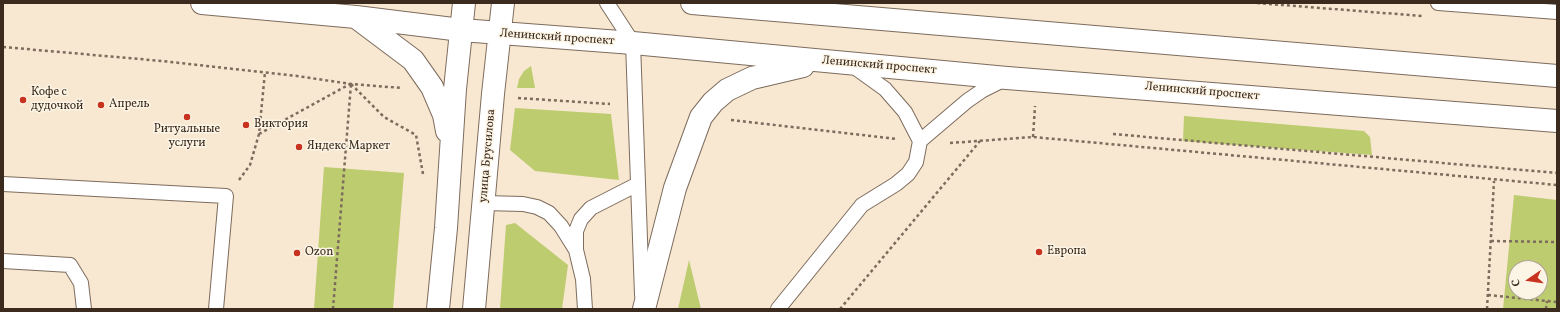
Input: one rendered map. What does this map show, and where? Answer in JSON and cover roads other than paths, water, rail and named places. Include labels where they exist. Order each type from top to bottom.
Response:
[{"type":"main road","name":"Ленинский проспект","points":[[202,3],[356,17],[461,30],[633,43],[1007,78],[1557,121]]},
{"type":"main road","points":[[438,309],[464,3]]},
{"type":"main road","name":"улица Брусилова","points":[[474,309],[493,94],[503,3]]},
{"type":"main road","points":[[692,3],[1557,76]]},
{"type":"main road","points":[[356,17],[413,60],[426,77],[444,116],[451,151]]},
{"type":"main road","points":[[643,309],[675,188],[700,117],[713,102],[727,90],[752,78],[775,71],[839,62]]},
{"type":"lane","points":[[607,3],[633,43],[643,309]]},
{"type":"lane","points":[[1438,3],[1557,12]]},
{"type":"lane","points":[[778,309],[862,205],[896,184],[908,174],[916,162],[920,141],[905,112],[885,90],[839,62]]},
{"type":"lane","points":[[920,141],[967,101],[983,90],[1007,78]]},
{"type":"lane","points":[[3,184],[226,196],[216,309]]},
{"type":"lane","points":[[585,309],[583,279],[576,250],[576,232],[581,218],[597,205],[638,184]]},
{"type":"lane","points":[[484,203],[524,204],[543,210],[561,226],[576,250]]},
{"type":"lane","points":[[3,260],[70,265],[81,283],[84,309]]},
{"type":"place","name":"Кофе с дудочкой","points":[[23,100]]},
{"type":"place","name":"Апрель","points":[[101,105]]},
{"type":"place","name":"Ритуальные услуги","points":[[187,117]]},
{"type":"place","name":"Виктория","points":[[246,125]]},
{"type":"place","name":"Яндекс Маркет","points":[[299,147]]},
{"type":"place","name":"Европа","points":[[1039,252]]},
{"type":"place","name":"Ozon","points":[[297,253]]}]
